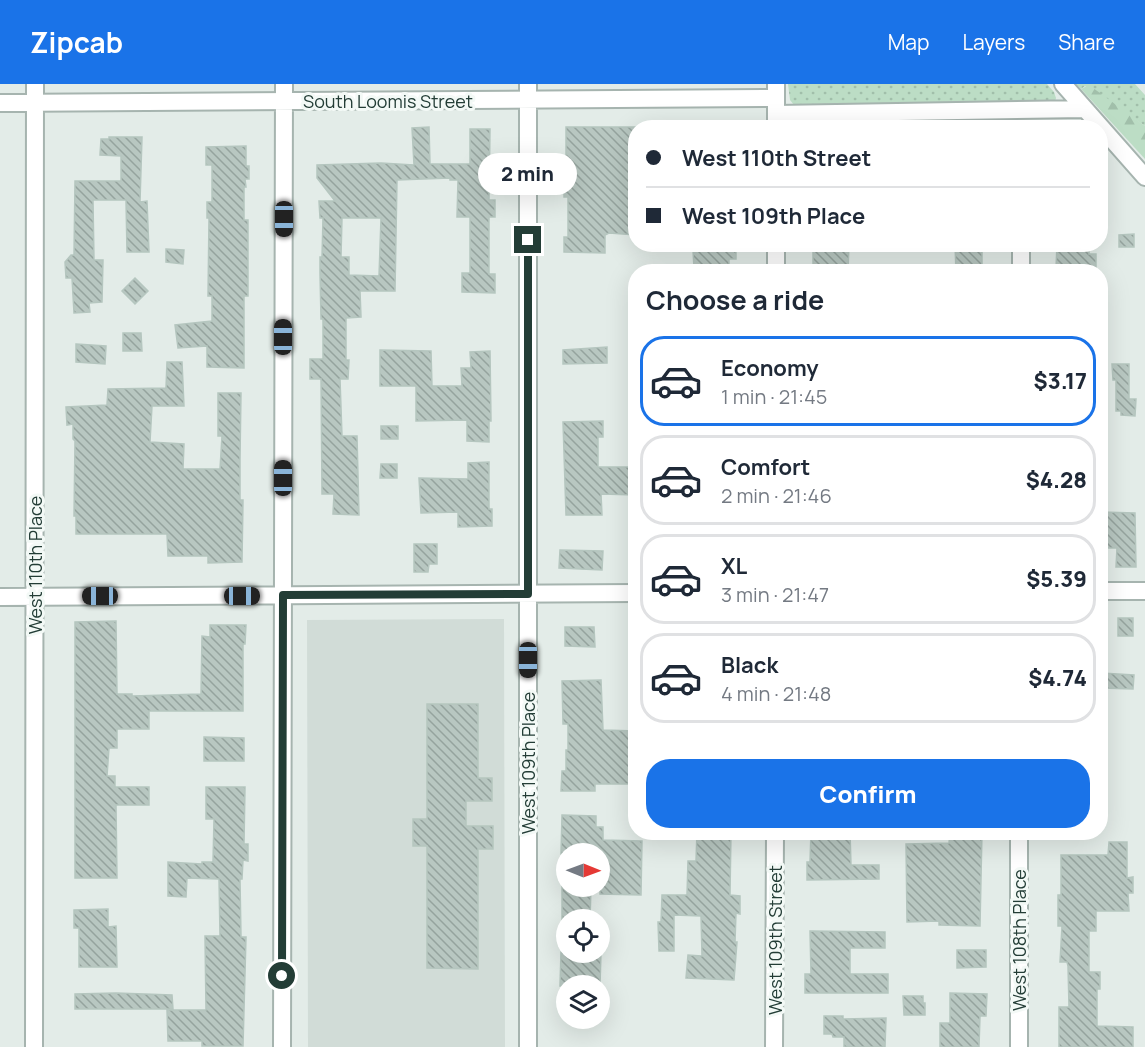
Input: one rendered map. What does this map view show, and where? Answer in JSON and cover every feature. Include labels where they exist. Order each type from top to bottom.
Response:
[{"type":"street","name":"West 110th Place","points":[[34,1047],[35,84]]},
{"type":"street","points":[[1063,84],[1095,120]]},
{"type":"street","name":"South Loomis Street","points":[[0,103],[284,93],[528,92],[776,106],[1085,109]]},
{"type":"street","name":"West 109th Place","points":[[528,92],[528,1047]]},
{"type":"street","points":[[282,1047],[284,93]]},
{"type":"street","points":[[1022,110],[1022,120]]},
{"type":"street","points":[[1108,135],[1145,177]]},
{"type":"street","points":[[1108,591],[1145,591]]},
{"type":"street","points":[[0,597],[628,593]]},
{"type":"street","name":"West 109th Street","points":[[774,1047],[775,840]]},
{"type":"street","name":"West 108th Place","points":[[1018,1047],[1019,840]]},
{"type":"shaded area","points":[[504,619],[505,1047],[308,1047],[307,620]]},
{"type":"green space","points":[[788,84],[1047,84],[1056,98],[1055,102],[801,106],[794,105],[790,100]]},
{"type":"green space","points":[[1076,84],[1135,84],[1145,95],[1145,126],[1085,86],[1081,89]]},
{"type":"green space","points":[[1089,85],[1145,126],[1145,159],[1081,89]]},
{"type":"building","points":[[429,127],[430,164],[470,164],[470,129],[490,129],[489,200],[495,200],[495,217],[489,217],[489,274],[495,274],[495,293],[462,292],[462,273],[470,273],[470,217],[457,217],[458,180],[450,180],[450,178],[397,180],[395,291],[360,291],[361,317],[346,318],[346,360],[349,360],[348,379],[340,379],[342,436],[357,436],[359,515],[333,514],[334,494],[322,494],[321,379],[310,379],[310,359],[323,359],[320,257],[322,257],[323,218],[320,218],[319,201],[335,201],[317,178],[317,165],[381,163],[414,165],[412,128]],"holes":[[[342,218],[381,218],[379,276],[349,275],[349,257],[341,257]]]},
{"type":"building","points":[[566,127],[628,127],[628,234],[609,233],[605,235],[605,253],[564,252],[564,237],[568,237],[568,197],[564,197],[564,182],[566,182]]},
{"type":"building","points":[[109,137],[142,137],[140,202],[147,201],[149,252],[127,252],[126,200],[93,200],[94,260],[103,260],[102,302],[89,303],[90,312],[74,313],[72,278],[66,278],[65,262],[71,255],[74,255],[75,181],[121,181],[121,156],[100,155],[101,139],[109,139]]},
{"type":"building","points":[[246,146],[246,166],[249,166],[249,179],[245,179],[246,187],[244,187],[244,220],[248,220],[248,296],[244,296],[244,368],[207,367],[207,346],[178,348],[175,325],[212,321],[212,296],[208,296],[209,218],[207,218],[207,202],[212,202],[212,165],[206,165],[206,147]]},
{"type":"building","points":[[1134,234],[1134,247],[1119,247],[1119,235]]},
{"type":"building","points":[[166,249],[184,250],[183,264],[166,262]]},
{"type":"building","points":[[693,252],[736,252],[736,259],[729,259],[729,264],[694,264]]},
{"type":"building","points":[[813,252],[849,252],[848,264],[813,264]]},
{"type":"building","points":[[955,252],[982,252],[982,264],[956,264]]},
{"type":"building","points":[[1057,252],[1096,254],[1096,264],[1056,264]]},
{"type":"building","points":[[135,278],[148,291],[135,304],[122,291]]},
{"type":"building","points":[[123,333],[141,333],[142,351],[123,351]]},
{"type":"building","points":[[76,344],[106,346],[105,364],[76,362]]},
{"type":"building","points":[[607,347],[607,363],[563,364],[563,350]]},
{"type":"building","points":[[380,350],[431,351],[432,386],[462,386],[461,368],[471,368],[470,352],[490,351],[489,442],[467,441],[467,420],[416,421],[416,386],[380,386]]},
{"type":"building","points":[[167,362],[182,362],[184,406],[152,406],[150,442],[184,444],[183,469],[220,469],[222,436],[218,436],[218,393],[241,393],[242,562],[208,563],[208,556],[168,556],[167,534],[76,534],[76,516],[74,516],[75,441],[73,424],[67,425],[66,407],[107,405],[108,389],[166,388]]},
{"type":"building","points":[[1112,364],[1129,364],[1129,399],[1136,399],[1135,416],[1121,415],[1121,411],[1116,411],[1116,380],[1113,380]]},
{"type":"building","points":[[603,421],[603,437],[598,437],[598,467],[628,467],[628,495],[601,494],[602,515],[566,515],[563,422]]},
{"type":"building","points":[[381,426],[398,426],[398,439],[381,439]]},
{"type":"building","points":[[489,462],[489,509],[492,509],[492,526],[458,527],[458,512],[421,513],[419,478],[468,479],[468,463]]},
{"type":"building","points":[[381,464],[397,464],[397,478],[380,478]]},
{"type":"building","points":[[1108,512],[1135,513],[1136,567],[1116,567],[1117,548],[1108,548]]},
{"type":"building","points":[[414,544],[437,544],[437,564],[429,564],[428,572],[414,572]]},
{"type":"building","points":[[560,550],[603,551],[602,570],[559,568]]},
{"type":"building","points":[[1118,618],[1133,618],[1133,636],[1118,636]]},
{"type":"building","points":[[116,621],[117,694],[132,694],[132,696],[201,694],[202,636],[210,637],[210,625],[246,625],[245,644],[243,644],[243,711],[149,711],[149,729],[117,729],[117,748],[109,748],[107,776],[115,776],[115,787],[149,787],[149,805],[116,805],[117,878],[75,878],[75,622]]},
{"type":"building","points":[[565,627],[594,627],[595,647],[565,646]]},
{"type":"building","points":[[1108,673],[1134,675],[1133,689],[1108,688]]},
{"type":"building","points":[[601,680],[603,730],[628,731],[628,784],[595,784],[595,791],[561,791],[562,771],[566,771],[566,750],[568,750],[568,724],[563,724],[562,681]]},
{"type":"building","points":[[427,704],[478,704],[478,778],[492,778],[492,801],[466,801],[466,826],[493,826],[493,849],[478,849],[478,969],[427,968],[427,846],[413,846],[413,819],[427,819]]},
{"type":"building","points":[[204,737],[244,738],[244,761],[204,761]]},
{"type":"building","points":[[206,787],[245,787],[244,844],[248,844],[248,861],[243,860],[242,879],[240,879],[241,937],[246,937],[243,1046],[202,1046],[202,1041],[168,1041],[167,1010],[206,1010],[205,936],[220,936],[219,879],[187,878],[186,897],[168,896],[168,862],[202,864],[202,862],[213,862],[214,819],[206,819]]},
{"type":"building","points":[[562,815],[596,816],[596,827],[603,827],[603,840],[642,841],[641,895],[610,894],[610,843],[561,843]]},
{"type":"building","points":[[697,840],[731,840],[730,895],[740,896],[740,914],[736,913],[735,942],[737,942],[734,980],[686,978],[688,955],[702,956],[701,916],[674,915],[674,951],[659,951],[658,922],[661,922],[662,895],[687,895],[688,861],[696,861]]},
{"type":"building","points":[[811,840],[850,840],[851,865],[879,865],[879,879],[807,880],[807,862],[810,862]]},
{"type":"building","points":[[949,840],[982,840],[980,926],[939,925],[939,921],[907,922],[906,844],[949,843]]},
{"type":"building","points":[[1109,842],[1127,842],[1127,878],[1133,877],[1133,893],[1128,893],[1129,911],[1096,911],[1096,931],[1089,931],[1089,972],[1100,972],[1100,989],[1097,989],[1097,1026],[1133,1027],[1133,1047],[1059,1047],[1059,1007],[1069,1007],[1068,966],[1067,962],[1060,962],[1062,926],[1058,926],[1061,855],[1108,855]]},
{"type":"building","points":[[562,897],[591,897],[590,909],[562,909]]},
{"type":"building","points":[[108,909],[108,927],[116,926],[117,967],[79,967],[79,928],[74,928],[74,910]]},
{"type":"building","points":[[810,931],[885,932],[885,948],[850,948],[850,974],[888,974],[888,993],[805,993],[805,974],[811,974]]},
{"type":"building","points":[[957,950],[986,950],[986,967],[957,968]]},
{"type":"building","points":[[561,963],[601,963],[600,975],[560,975]]},
{"type":"building","points":[[950,993],[987,994],[986,1016],[980,1016],[979,1047],[940,1047],[940,1023],[950,1023]]},
{"type":"building","points":[[75,994],[172,995],[173,1009],[75,1009]]},
{"type":"building","points":[[903,996],[923,996],[925,1015],[904,1015]]},
{"type":"building","points":[[824,1016],[843,1016],[843,1019],[886,1018],[885,1047],[844,1047],[844,1037],[824,1034]]},
{"type":"route","points":[[282,976],[283,595],[528,594],[528,240]]}]
